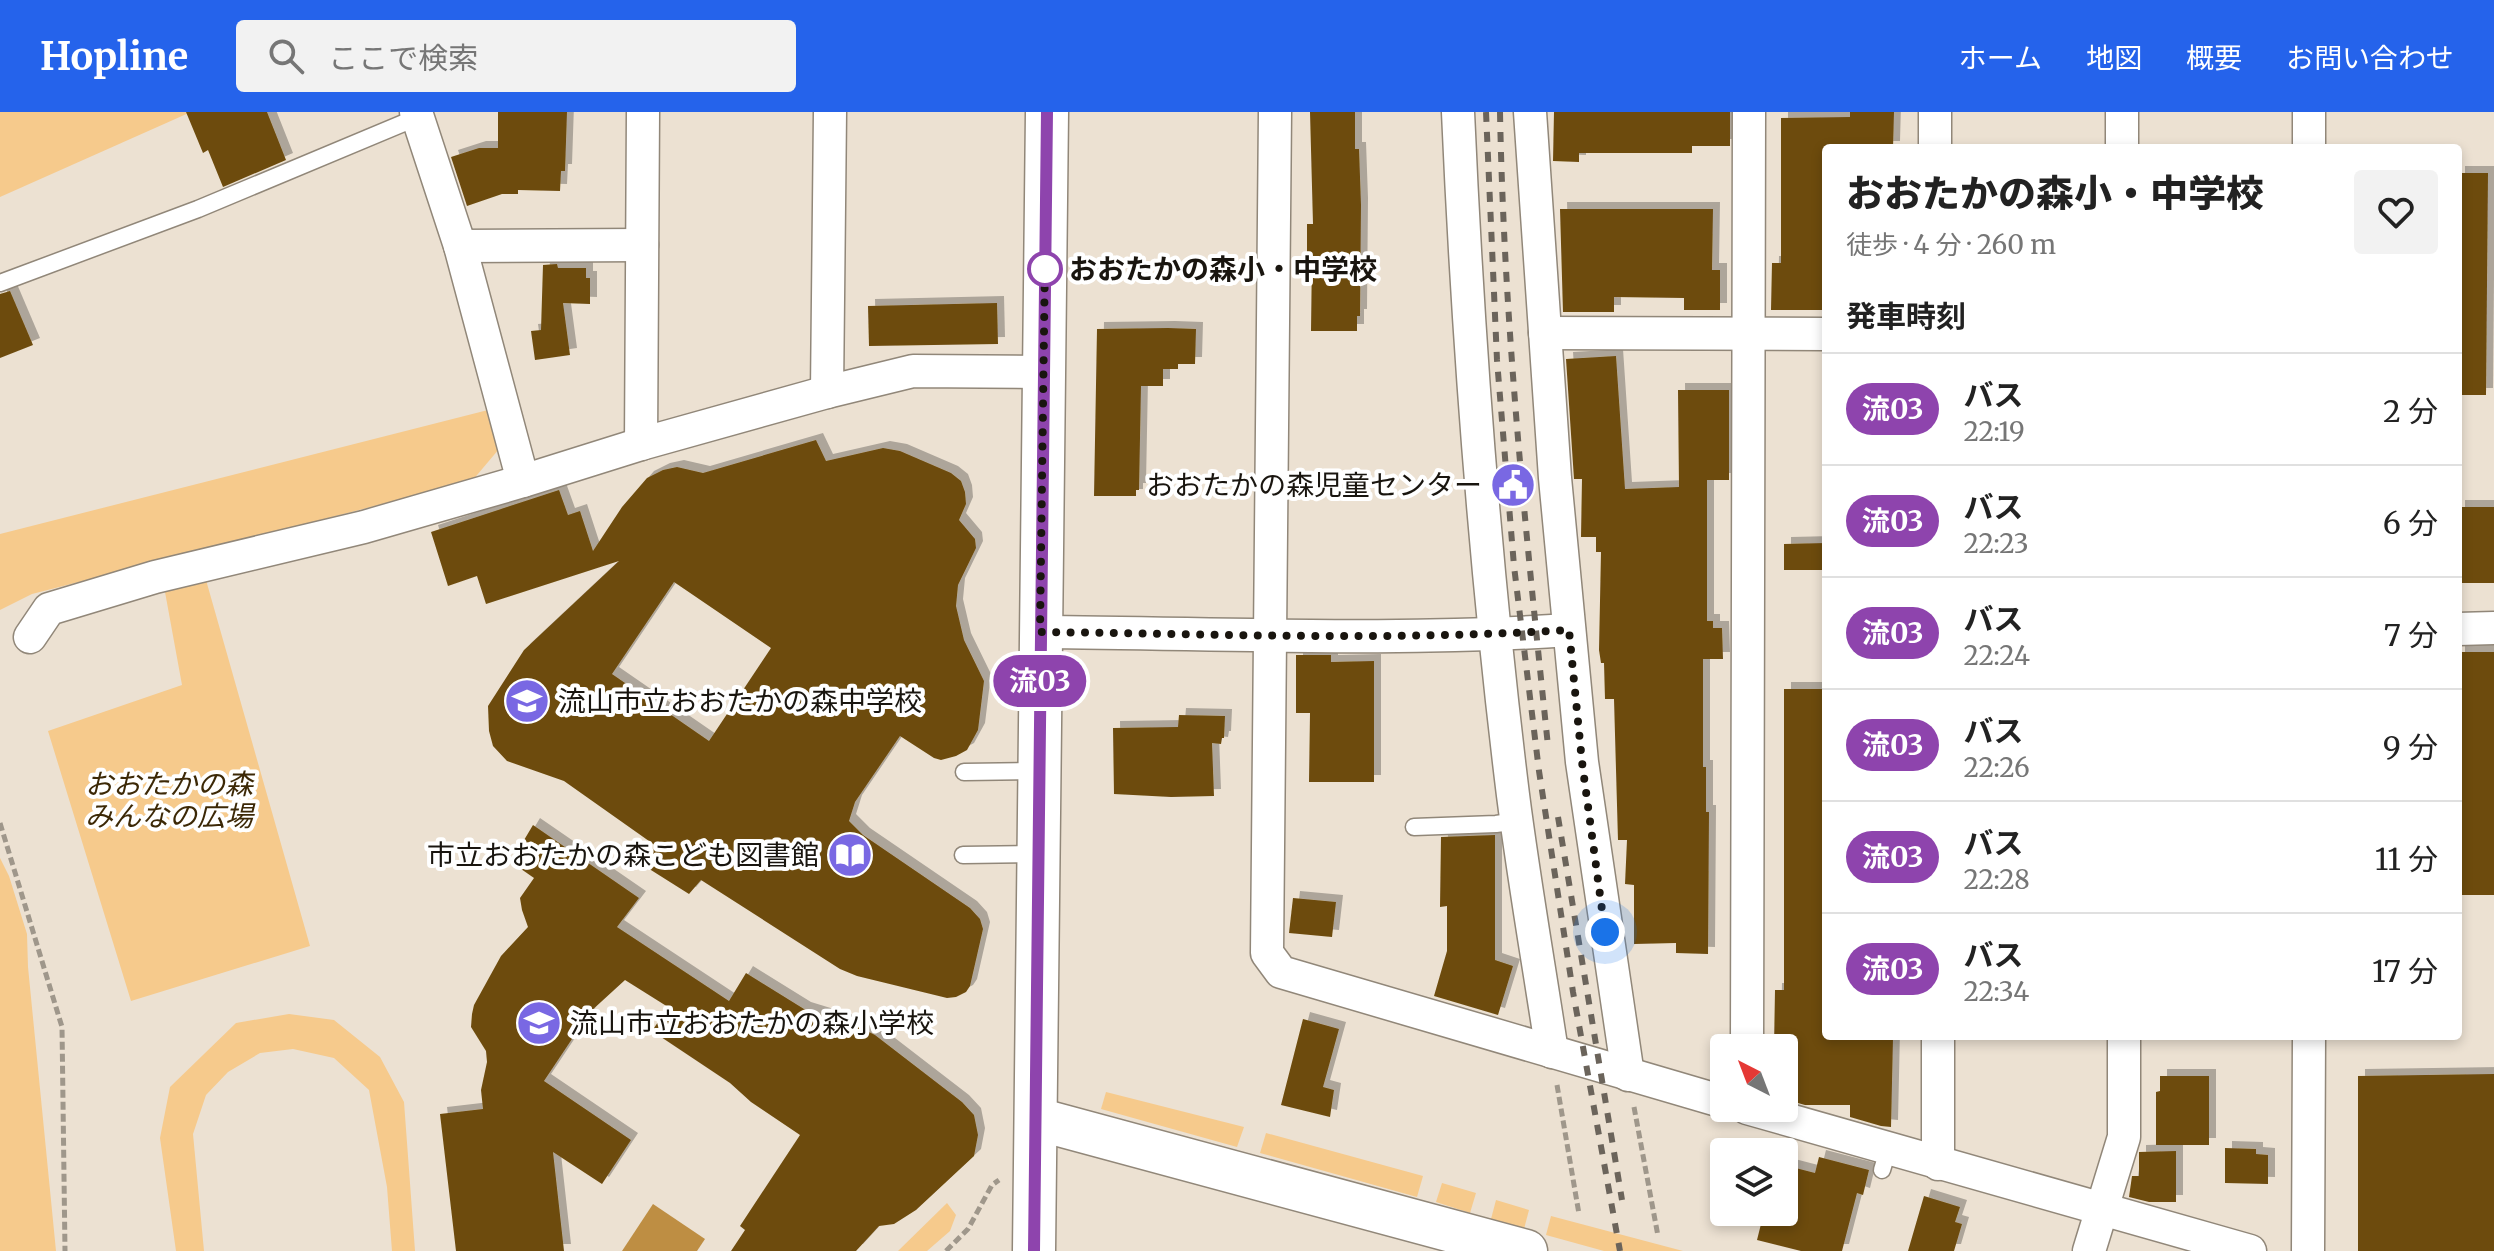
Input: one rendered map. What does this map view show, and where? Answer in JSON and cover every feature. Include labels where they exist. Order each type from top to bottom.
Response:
[{"type":"street","points":[[641,444],[643,112]]},
{"type":"street","points":[[827,392],[830,112]]},
{"type":"street","points":[[1034,1251],[1047,112]]},
{"type":"street","points":[[1275,112],[1267,953],[1281,972],[1710,1098]]},
{"type":"street","points":[[1458,112],[1474,411],[1496,635],[1517,821],[1552,1052]]},
{"type":"street","points":[[1530,112],[1545,333],[1582,762],[1628,1075]]},
{"type":"street","points":[[1747,1034],[1749,112]]},
{"type":"street","points":[[1935,112],[1935,144]]},
{"type":"street","points":[[2122,112],[2122,144]]},
{"type":"street","points":[[2309,112],[2309,144]]},
{"type":"street","points":[[417,114],[460,246],[523,481]]},
{"type":"street","points":[[460,246],[642,245]]},
{"type":"street","points":[[1545,333],[1822,334]]},
{"type":"street","points":[[30,637],[49,609],[155,577],[364,527],[827,392],[913,371],[1043,372]]},
{"type":"street","points":[[2462,629],[2494,628]]},
{"type":"street","points":[[1040,632],[1270,637],[1496,635],[1569,630]]},
{"type":"street","points":[[1938,1040],[1938,1164]]},
{"type":"street","points":[[2089,1251],[2124,1137],[2124,1040]]},
{"type":"street","points":[[2308,1251],[2309,1040]]},
{"type":"street","points":[[1037,1119],[1526,1251]]},
{"type":"street","points":[[1784,1122],[1885,1160],[1938,1164],[2250,1251]]},
{"type":"lane","points":[[0,283],[198,209],[417,114]]},
{"type":"lane","points":[[964,772],[1039,771]]},
{"type":"lane","points":[[1414,827],[1517,821]]},
{"type":"lane","points":[[963,855],[1039,854]]},
{"type":"path","points":[[0,823],[62,1027],[65,1251]]},
{"type":"path","points":[[1552,1052],[1579,1214]]},
{"type":"path","points":[[1628,1075],[1658,1236]]},
{"type":"path","points":[[946,1251],[968,1229],[992,1185],[1000,1180]]},
{"type":"green space","points":[[0,112],[191,112],[0,197]]},
{"type":"green space","points":[[488,410],[499,449],[472,481],[32,594],[0,610],[0,534]]},
{"type":"green space","name":"おおたかの森 みんなの広場","points":[[206,580],[310,946],[131,1001],[48,731],[182,685],[165,592]]},
{"type":"green space","points":[[0,858],[9,876],[27,934],[56,1251],[0,1251]]},
{"type":"green space","points":[[289,1014],[334,1020],[380,1057],[404,1102],[415,1251],[392,1251],[387,1187],[369,1090],[334,1058],[293,1049],[260,1053],[228,1072],[206,1095],[193,1134],[204,1251],[176,1251],[160,1138],[170,1087],[236,1023]]},
{"type":"green space","points":[[1106,1092],[1244,1127],[1237,1147],[1101,1109]]},
{"type":"green space","points":[[1266,1133],[1423,1176],[1417,1197],[1260,1153]]},
{"type":"green space","points":[[1442,1183],[1476,1193],[1470,1213],[1436,1202]]},
{"type":"green space","points":[[1496,1200],[1529,1210],[1524,1229],[1491,1219]]},
{"type":"green space","points":[[947,1203],[956,1215],[950,1231],[927,1251],[898,1251]]},
{"type":"green space","points":[[1551,1216],[1683,1251],[1604,1251],[1546,1235]]},
{"type":"shaded area","points":[[653,1204],[705,1239],[697,1251],[622,1251]]},
{"type":"building","points":[[186,112],[267,112],[286,160],[223,187],[208,150],[203,153]]},
{"type":"building","points":[[498,112],[567,112],[565,171],[561,171],[560,191],[518,190],[518,194],[502,194],[467,206],[451,157],[479,148],[498,148]]},
{"type":"building","points":[[1310,112],[1355,112],[1361,205],[1360,316],[1357,316],[1357,331],[1311,331],[1312,256],[1307,257],[1307,224],[1313,224]]},
{"type":"building","points":[[1554,112],[1730,112],[1730,146],[1692,146],[1692,153],[1579,153],[1579,162],[1553,161]]},
{"type":"building","points":[[1850,112],[1894,112],[1893,144],[1822,144],[1822,310],[1771,310],[1772,263],[1781,263],[1781,118],[1850,117]]},
{"type":"building","points":[[2462,173],[2488,173],[2486,395],[2462,395]]},
{"type":"building","points":[[1560,209],[1713,209],[1712,270],[1720,270],[1720,310],[1684,310],[1684,298],[1614,297],[1614,312],[1563,312]]},
{"type":"building","points":[[557,264],[558,268],[586,268],[586,278],[590,278],[590,304],[563,303],[570,355],[535,360],[531,331],[541,330],[543,265]]},
{"type":"building","points":[[10,291],[33,345],[0,358],[0,294]]},
{"type":"building","points":[[997,303],[998,344],[869,346],[868,306]]},
{"type":"building","points":[[1097,329],[1196,329],[1195,364],[1178,364],[1178,369],[1163,369],[1163,386],[1141,386],[1139,490],[1136,490],[1136,496],[1094,496]]},
{"type":"building","points":[[1616,356],[1625,489],[1679,487],[1678,390],[1729,390],[1729,480],[1707,480],[1707,621],[1713,621],[1713,628],[1722,628],[1723,659],[1703,659],[1703,767],[1706,767],[1706,812],[1709,812],[1708,954],[1676,953],[1676,943],[1634,944],[1634,885],[1625,884],[1627,840],[1618,840],[1614,699],[1605,699],[1604,663],[1601,663],[1599,650],[1601,552],[1596,552],[1596,537],[1581,537],[1582,479],[1574,479],[1566,359]]},
{"type":"building","points":[[816,440],[826,461],[883,448],[900,451],[951,473],[961,481],[966,504],[959,520],[975,539],[976,548],[958,585],[956,606],[964,640],[984,681],[978,730],[967,750],[941,760],[900,736],[855,802],[849,821],[863,835],[970,908],[980,919],[983,929],[970,986],[956,997],[947,998],[840,969],[701,880],[689,894],[643,865],[656,846],[564,781],[507,761],[493,746],[488,706],[524,650],[619,561],[486,604],[477,576],[448,586],[431,532],[559,490],[568,515],[580,511],[593,551],[622,507],[647,478],[677,467],[703,473]],"holes":[[[674,582],[771,648],[709,741],[612,674]]]},
{"type":"building","points":[[2462,507],[2494,507],[2494,583],[2462,583]]},
{"type":"building","points":[[1822,543],[1822,570],[1784,570],[1784,544]]},
{"type":"building","points":[[2462,652],[2494,652],[2494,895],[2462,895]]},
{"type":"building","points":[[1296,655],[1331,655],[1331,662],[1374,661],[1374,782],[1309,782],[1310,713],[1296,713]]},
{"type":"building","points":[[1784,689],[1822,689],[1822,1040],[1893,1040],[1891,1127],[1850,1117],[1850,1105],[1798,1103],[1798,1034],[1774,1034],[1775,990],[1784,990]]},
{"type":"building","points":[[1179,715],[1225,716],[1224,738],[1221,744],[1212,743],[1214,796],[1114,794],[1113,728],[1178,727]]},
{"type":"building","points":[[533,825],[639,898],[617,927],[729,1001],[746,973],[804,1009],[853,1024],[875,1035],[962,1102],[974,1115],[978,1135],[974,1156],[916,1210],[894,1224],[879,1226],[856,1251],[731,1251],[745,1230],[740,1226],[800,1135],[652,1031],[668,1007],[625,980],[590,1012],[544,1081],[631,1140],[602,1184],[553,1152],[564,1251],[456,1251],[440,1114],[483,1109],[481,1090],[486,1051],[471,1027],[472,1014],[501,956],[528,927],[520,898],[534,878],[511,862]]},
{"type":"building","points":[[1495,835],[1495,960],[1513,966],[1498,1015],[1434,996],[1447,951],[1447,906],[1440,907],[1441,837]]},
{"type":"building","points":[[1293,898],[1336,902],[1332,937],[1289,933]]},
{"type":"building","points":[[1303,1019],[1339,1029],[1323,1087],[1334,1090],[1330,1117],[1281,1105]]},
{"type":"building","points":[[2494,1074],[2494,1251],[2358,1251],[2358,1076]]},
{"type":"building","points":[[2160,1076],[2209,1076],[2209,1145],[2156,1145],[2156,1092],[2160,1091]]},
{"type":"building","points":[[2225,1148],[2256,1149],[2256,1154],[2268,1155],[2268,1184],[2225,1183]]},
{"type":"building","points":[[2176,1151],[2176,1202],[2149,1202],[2129,1197],[2132,1176],[2139,1176],[2139,1152]]},
{"type":"building","points":[[1819,1157],[1869,1170],[1863,1195],[1857,1193],[1842,1251],[1801,1251],[1757,1240],[1760,1226],[1798,1226],[1798,1169],[1815,1173]]},
{"type":"building","points":[[1924,1196],[1960,1207],[1955,1222],[1962,1224],[1954,1251],[1908,1251]]},
{"type":"railway","points":[[1486,112],[1497,360],[1514,566],[1539,771],[1573,992],[1620,1251]]},
{"type":"railway","points":[[1500,112],[1511,350],[1548,746]]},
{"type":"railway","points":[[1558,817],[1622,1200]]},
{"type":"bus line","name":"流03","points":[[1034,1251],[1047,112]]},
{"type":"place","name":"おおたかの森小・中学校","points":[[1045,269]]},
{"type":"place","name":"おおたかの森児童センター","points":[[1513,485]]},
{"type":"place","name":"流山市立おおたかの森中学校","points":[[527,701]]},
{"type":"place","name":"市立おおたかの森こども図書館","points":[[850,855]]},
{"type":"place","name":"流山市立おおたかの森小学校","points":[[539,1023]]},
{"type":"route","points":[[1045,269],[1045,257],[1040,632],[1270,637],[1496,635],[1569,630],[1582,762],[1605,932]]}]
